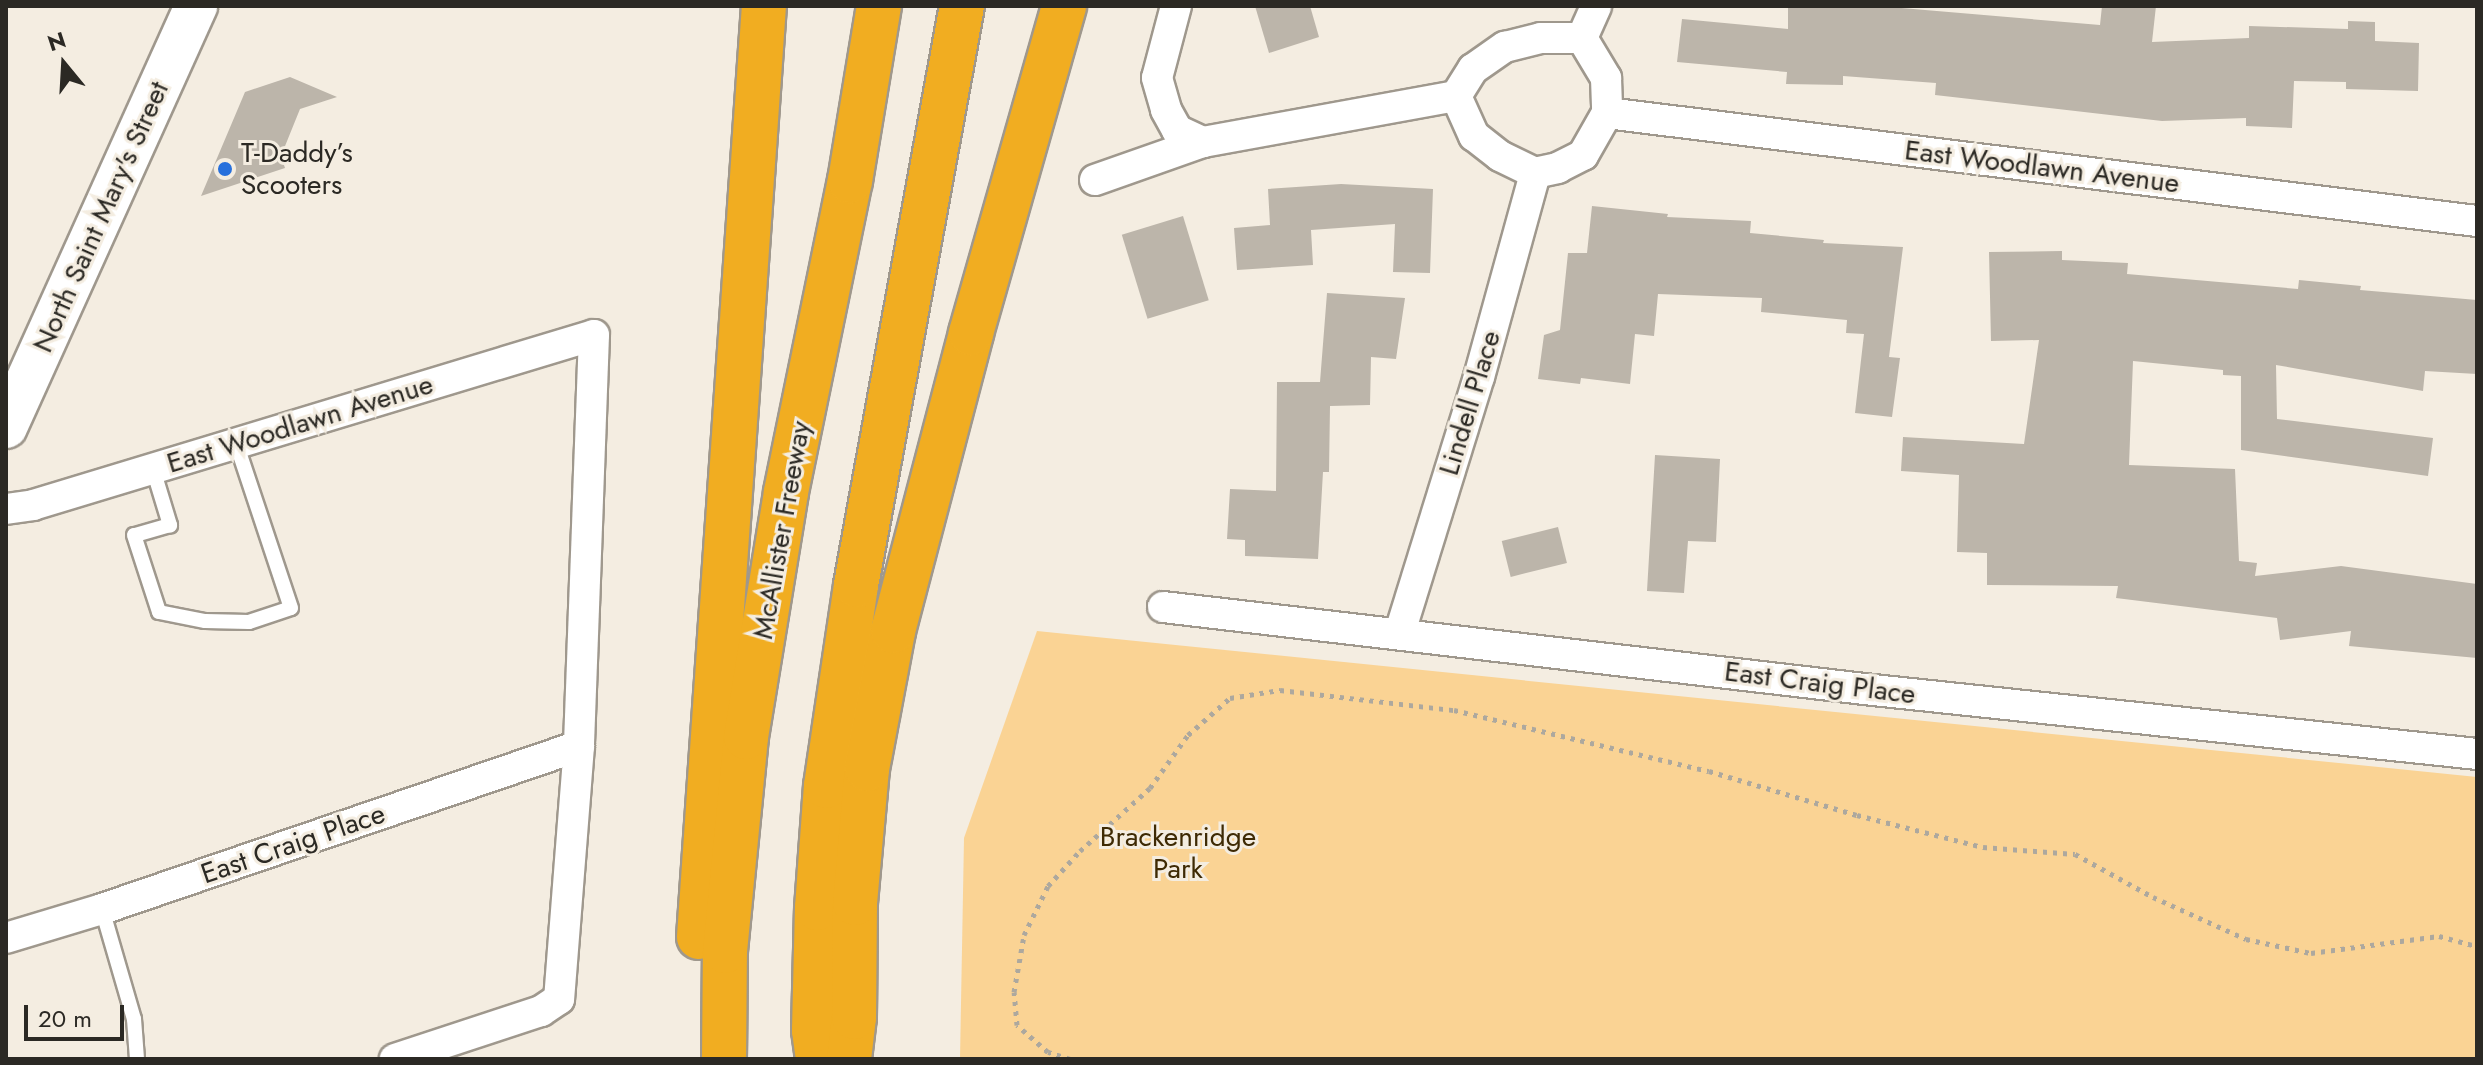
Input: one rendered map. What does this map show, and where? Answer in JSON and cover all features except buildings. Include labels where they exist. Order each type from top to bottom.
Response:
[{"type":"highway","points":[[706,1059],[699,942],[702,853],[764,6]]},
{"type":"highway","name":"McAllister Freeway","points":[[724,1059],[725,951],[746,737],[786,492],[850,181],[879,6]]},
{"type":"highway","points":[[818,1059],[814,1030],[817,908],[826,786],[856,585],[962,6]]},
{"type":"highway","points":[[849,1059],[854,1017],[855,903],[867,769],[893,631],[971,333],[1064,6]]},
{"type":"main road","name":"North Saint Mary's Street","points":[[6,427],[196,6]]},
{"type":"street","points":[[1176,6],[1157,78],[1166,110],[1177,130],[1203,142]]},
{"type":"street","points":[[1582,38],[1596,6]]},
{"type":"street","points":[[1095,180],[1203,142],[1456,96],[1473,69],[1505,47],[1541,38],[1582,38]]},
{"type":"street","points":[[1456,96],[1474,136],[1500,156],[1535,173],[1558,168],[1583,155],[1607,113],[1606,78],[1582,38]]},
{"type":"street","name":"East Woodlawn Avenue","points":[[1607,113],[2477,221]]},
{"type":"street","name":"Lindell Place","points":[[1400,632],[1479,377],[1535,173]]},
{"type":"street","name":"East Woodlawn Avenue","points":[[6,509],[33,505],[594,335],[579,746]]},
{"type":"street","name":"East Craig Place","points":[[1163,607],[1400,632],[1864,689],[2477,754]]},
{"type":"street","points":[[395,1059],[541,1011],[559,999],[579,746]]},
{"type":"street","name":"East Craig Place","points":[[6,938],[102,909],[579,746]]},
{"type":"lane","points":[[153,469],[170,525],[134,535],[159,612],[205,621],[249,622],[291,608],[236,443]]},
{"type":"lane","points":[[102,909],[134,1019],[137,1059]]},
{"type":"path","points":[[1070,1059],[1048,1052],[1017,1025],[1014,992],[1024,935],[1048,886],[1080,851],[1150,788],[1188,735],[1230,698],[1280,690],[1454,710],[1709,771],[1857,815],[1983,847],[2075,854],[2153,897],[2246,939],[2311,953],[2439,936],[2477,946]]},
{"type":"green space","name":"Brackenridge Park","points":[[1037,631],[2477,777],[2477,1059],[960,1059],[964,838]]},
{"type":"place","name":"T-Daddy’s Scooters","points":[[225,169]]}]
